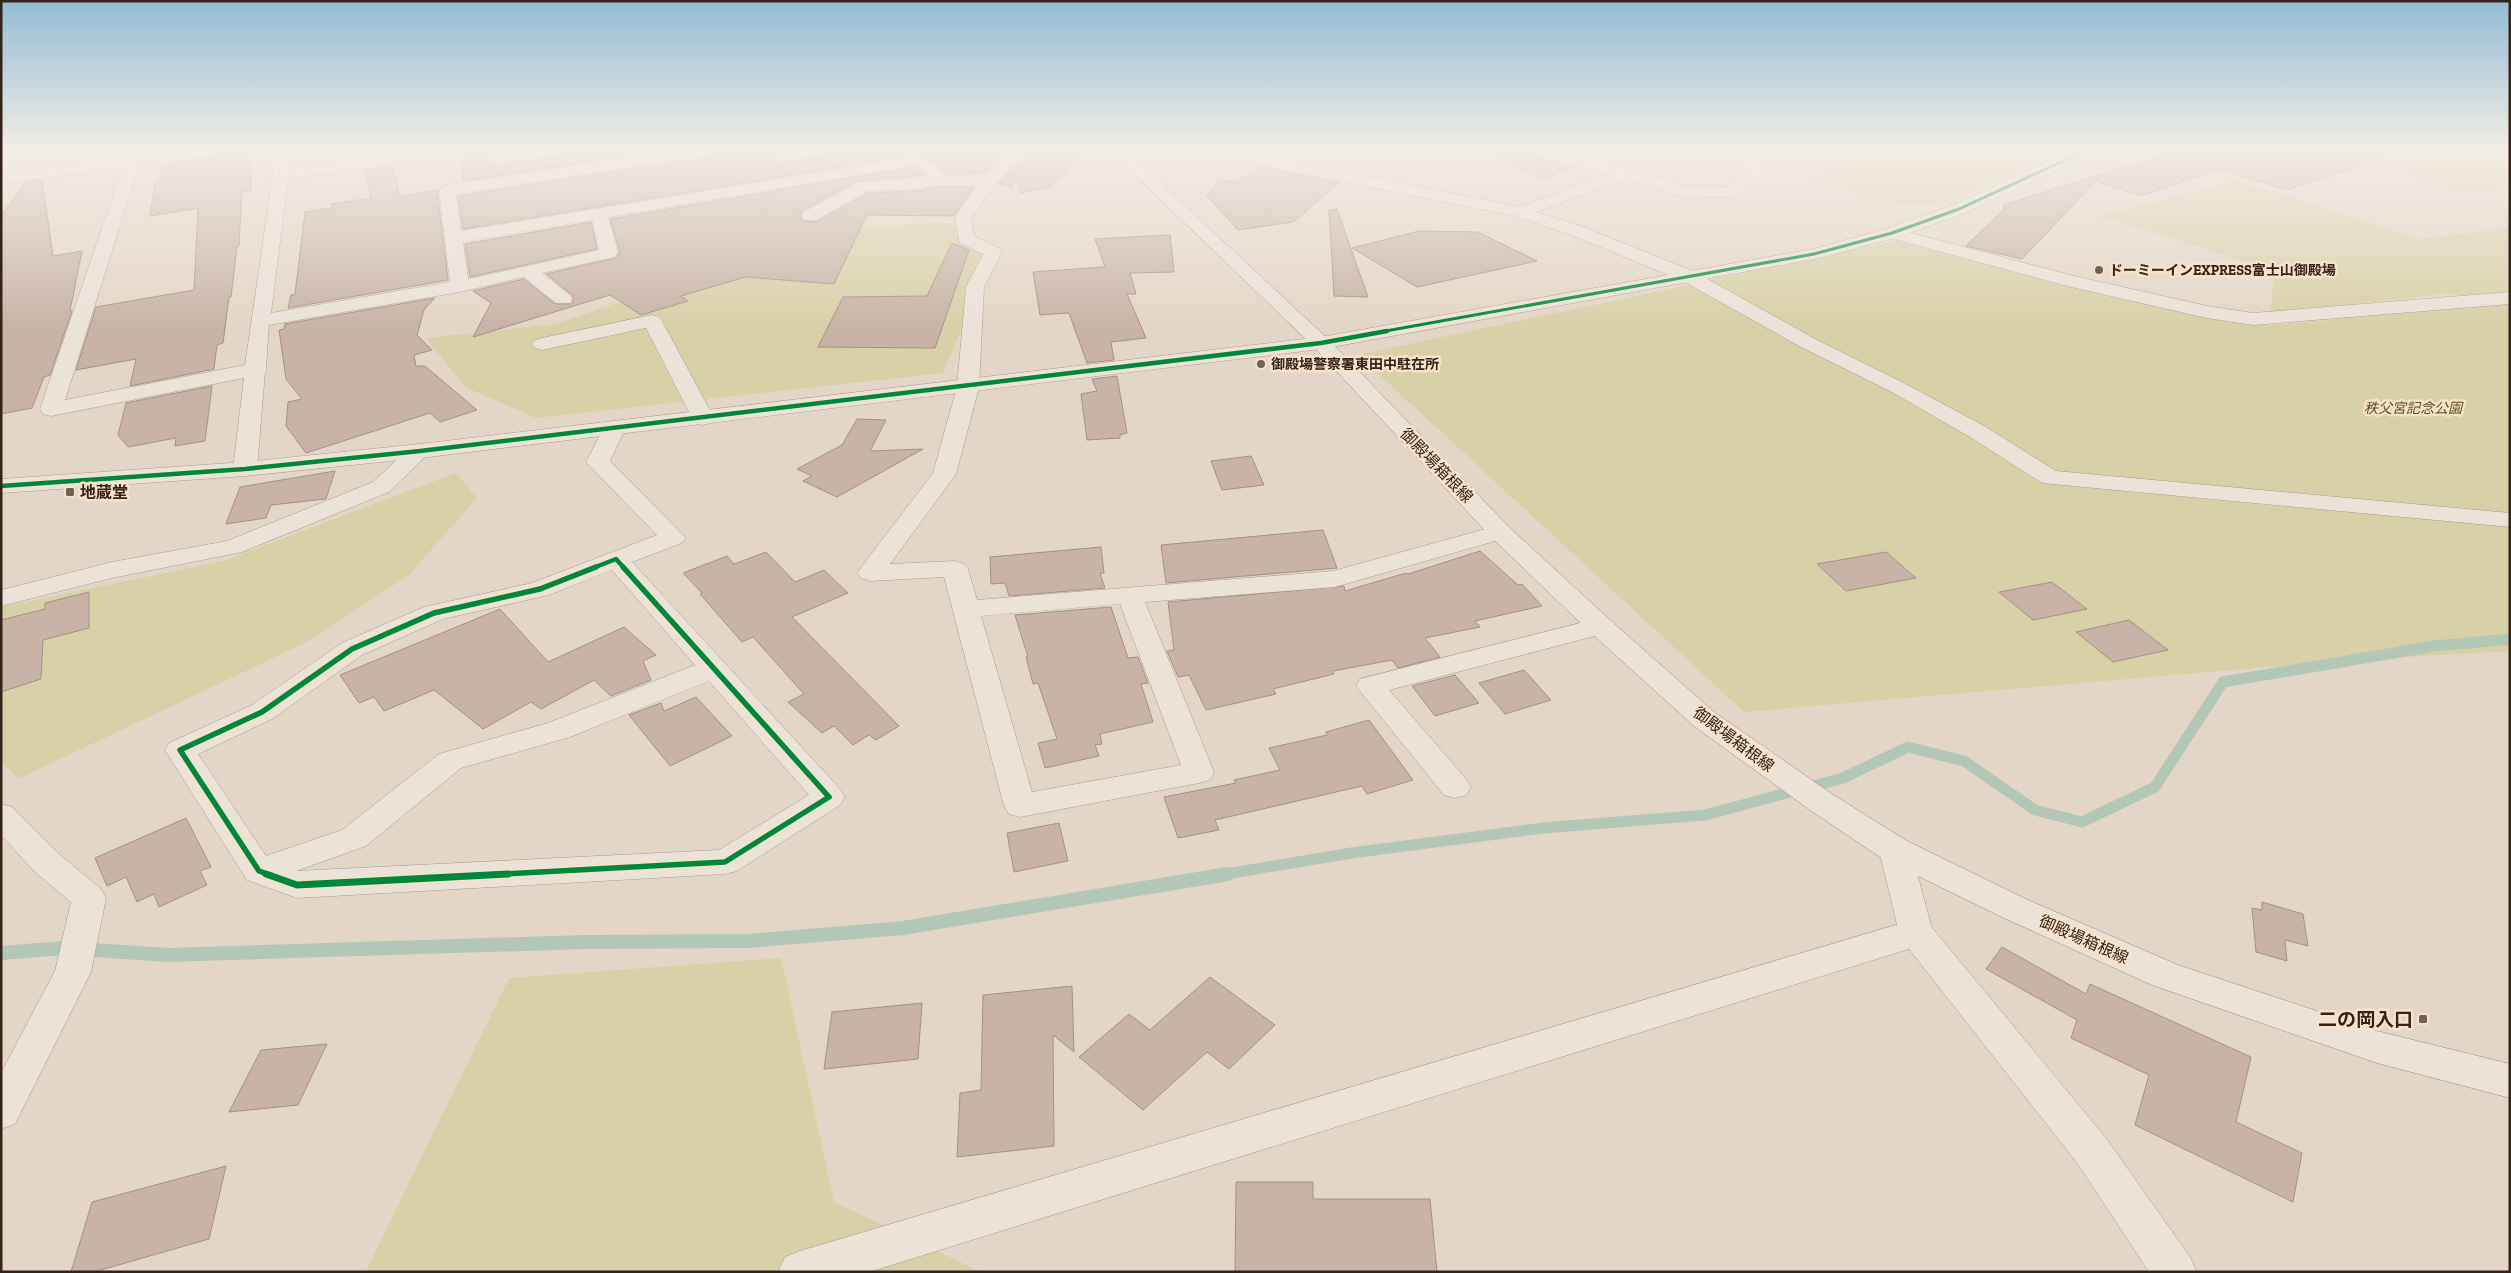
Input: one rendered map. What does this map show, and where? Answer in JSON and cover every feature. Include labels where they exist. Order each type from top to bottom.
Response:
[{"type":"street","points":[[116,209],[51,409],[257,369]]},
{"type":"street","points":[[245,469],[257,369],[260,321],[276,209]]},
{"type":"street","points":[[449,209],[460,286]]},
{"type":"street","points":[[452,238],[624,209]]},
{"type":"street","points":[[810,216],[822,209]]},
{"type":"street","points":[[969,209],[963,218],[966,239],[993,252],[975,287],[968,387],[944,474],[870,573],[955,569],[1020,806],[1199,772],[1130,597]]},
{"type":"street","name":"御殿場箱根線","points":[[1179,209],[1321,343],[1500,532],[1600,626],[1704,719],[1821,802],[1895,850],[2016,909],[2165,975],[2377,1047],[2510,1082]]},
{"type":"street","points":[[1507,209],[1577,231],[1688,276],[1808,343],[1897,387],[1978,432],[2050,478],[2510,520]]},
{"type":"street","points":[[1520,212],[1527,209]]},
{"type":"street","points":[[1,486],[245,469],[420,451],[968,387],[1321,343],[1814,254],[1892,233],[1958,209]]},
{"type":"street","points":[[260,321],[460,286],[609,253],[599,214]]},
{"type":"street","points":[[1892,233],[2071,281],[2207,312],[2253,319],[2510,298]]},
{"type":"street","points":[[529,272],[564,299]]},
{"type":"street","points":[[542,344],[652,321],[704,418]]},
{"type":"street","points":[[614,429],[598,462],[673,538],[616,559],[540,588],[434,613],[352,649],[262,712],[180,750],[259,871],[297,885],[725,862],[829,797],[616,559]]},
{"type":"street","points":[[1,598],[32,588],[112,570],[233,547],[381,486],[420,451]]},
{"type":"street","points":[[965,609],[1335,580],[1500,532]]},
{"type":"street","points":[[1455,787],[1370,686],[1600,626]]},
{"type":"street","points":[[259,871],[354,838],[450,761],[558,730],[714,668]]},
{"type":"street","points":[[1,815],[47,863],[89,898],[73,972],[1,1112]]},
{"type":"street","points":[[1895,850],[1916,933],[2092,1151],[2175,1272]]},
{"type":"street","points":[[800,1272],[1916,933]]},
{"type":"green space","points":[[2126,209],[2327,209],[2420,239],[2510,227],[2510,299],[2442,294],[2270,314],[2275,271],[2100,216]]},
{"type":"green space","points":[[954,223],[993,252],[943,373],[536,418],[465,387],[426,338],[555,324],[692,278],[822,227]]},
{"type":"green space","name":"秩父宮記念公園","points":[[1895,241],[2074,288],[2211,319],[2248,325],[2287,324],[2510,303],[2510,651],[2337,661],[1744,712],[1358,355]]},
{"type":"green space","points":[[456,473],[477,498],[409,575],[307,642],[18,779],[1,761],[1,607],[223,561]]},
{"type":"green space","points":[[781,958],[834,1202],[981,1272],[366,1271],[509,978]]},
{"type":"building","points":[[6,209],[46,209],[53,256],[82,251],[70,311],[72,311],[50,375],[44,377],[32,408],[1,414],[1,216]]},
{"type":"building","points":[[151,209],[190,209],[150,216]]},
{"type":"building","points":[[198,209],[241,209],[239,246],[237,246],[231,297],[229,297],[223,343],[217,345],[214,369],[130,386],[136,359],[76,370],[96,307],[194,290]]},
{"type":"building","points":[[323,209],[439,209],[448,280],[288,308],[291,295],[295,294],[305,212]]},
{"type":"building","points":[[460,209],[582,209],[463,229]]},
{"type":"building","points":[[667,209],[805,209],[800,215],[802,221],[816,222],[839,209],[959,209],[954,216],[867,215],[834,284],[745,277],[681,296],[688,301],[641,315],[610,295],[473,337],[491,303],[473,291],[524,279],[555,304],[572,304],[574,298],[571,294],[546,274],[616,258],[620,252],[610,219]]},
{"type":"building","points":[[1219,209],[1308,209],[1293,222],[1238,230]]},
{"type":"building","points":[[1337,209],[1368,297],[1334,296],[1329,210]]},
{"type":"building","points":[[2004,209],[2069,209],[2022,259],[1966,246]]},
{"type":"building","points":[[591,222],[597,249],[470,277],[465,244]]},
{"type":"building","points":[[1419,231],[1478,232],[1537,261],[1417,287],[1352,248]]},
{"type":"building","points":[[1170,235],[1174,272],[1130,273],[1136,294],[1127,294],[1146,338],[1111,342],[1114,360],[1087,363],[1069,313],[1040,315],[1033,272],[1105,267],[1095,239]]},
{"type":"building","points":[[952,243],[969,250],[935,348],[818,347],[843,297],[927,296]]},
{"type":"building","points":[[435,298],[424,310],[417,335],[432,350],[414,355],[416,366],[425,366],[477,410],[440,422],[430,413],[306,453],[286,426],[288,402],[302,399],[286,379],[279,330],[284,329],[285,324]]},
{"type":"building","points":[[1117,376],[1127,433],[1120,435],[1120,438],[1087,440],[1081,394],[1097,391],[1092,379]]},
{"type":"building","points":[[212,386],[205,441],[175,446],[176,438],[128,447],[118,435],[126,403]]},
{"type":"building","points":[[857,419],[886,420],[870,451],[923,449],[837,497],[803,481],[812,476],[797,469],[842,445]]},
{"type":"building","points":[[1251,456],[1264,485],[1222,490],[1211,461]]},
{"type":"building","points":[[335,471],[326,499],[271,505],[266,518],[226,524],[240,487]]},
{"type":"building","points":[[1323,530],[1337,568],[1166,583],[1161,545]]},
{"type":"building","points":[[1101,547],[1104,573],[1100,573],[1105,588],[1009,596],[1005,583],[991,584],[990,557]]},
{"type":"building","points":[[1480,551],[1518,585],[1522,584],[1542,606],[1475,621],[1480,627],[1425,638],[1440,657],[1398,668],[1392,660],[1333,671],[1334,674],[1273,689],[1276,694],[1206,710],[1189,675],[1178,677],[1167,651],[1174,650],[1168,602],[1344,586],[1345,591],[1408,574]]},
{"type":"building","points":[[766,552],[795,582],[824,570],[848,593],[792,617],[899,726],[876,740],[869,735],[853,745],[834,726],[822,733],[788,702],[804,694],[753,637],[742,642],[683,573],[727,556],[734,564]]},
{"type":"building","points":[[1886,552],[1916,578],[1846,591],[1817,564]]},
{"type":"building","points":[[2052,582],[2087,609],[2033,620],[1999,592]]},
{"type":"building","points":[[89,592],[89,628],[43,640],[41,679],[1,692],[1,620],[45,609],[45,603]]},
{"type":"building","points":[[1111,607],[1128,658],[1138,657],[1148,683],[1141,684],[1153,722],[1100,734],[1102,744],[1095,745],[1099,756],[1045,768],[1038,743],[1057,739],[1038,683],[1033,684],[1026,657],[1028,657],[1015,615]]},
{"type":"building","points":[[500,609],[548,662],[624,627],[656,655],[643,661],[651,680],[611,696],[594,680],[541,709],[531,702],[483,729],[434,690],[384,711],[374,697],[359,703],[340,675]]},
{"type":"building","points":[[2129,620],[2168,650],[2113,662],[2076,632]]},
{"type":"building","points":[[1524,670],[1551,700],[1505,714],[1479,683]]},
{"type":"building","points":[[1455,675],[1479,703],[1435,716],[1412,686]]},
{"type":"building","points":[[696,697],[732,736],[670,766],[629,715],[661,703],[664,711]]},
{"type":"building","points":[[1369,720],[1413,780],[1367,794],[1362,786],[1215,820],[1219,830],[1178,838],[1164,797],[1236,783],[1234,780],[1280,770],[1269,748],[1327,735],[1326,732]]},
{"type":"building","points":[[186,818],[211,867],[200,871],[207,885],[159,907],[154,894],[137,902],[126,877],[107,886],[95,858]]},
{"type":"building","points":[[1059,823],[1068,861],[1014,872],[1007,833]]},
{"type":"building","points":[[2262,902],[2303,914],[2308,946],[2285,940],[2287,961],[2256,952],[2252,908],[2262,910]]},
{"type":"building","points":[[2002,947],[2086,994],[2090,984],[2251,1057],[2236,1122],[2302,1153],[2293,1202],[2135,1125],[2149,1075],[2071,1038],[2077,1020],[1986,969]]},
{"type":"building","points":[[1210,977],[1275,1025],[1229,1069],[1207,1052],[1143,1110],[1079,1057],[1129,1014],[1150,1030]]},
{"type":"building","points":[[1072,986],[1074,1052],[1053,1035],[1054,1146],[957,1157],[960,1093],[981,1090],[983,995]]},
{"type":"building","points":[[922,1003],[918,1059],[824,1069],[832,1012]]},
{"type":"building","points":[[327,1044],[298,1105],[229,1112],[261,1050]]},
{"type":"building","points":[[226,1166],[209,1239],[94,1272],[71,1272],[92,1202]]},
{"type":"building","points":[[1236,1182],[1313,1182],[1313,1199],[1430,1199],[1437,1272],[1235,1272]]},
{"type":"waterway","points":[[1220,875],[1351,853],[1543,828],[1705,815],[1843,778],[1908,747],[1964,761],[2035,810],[2082,822],[2155,787],[2223,682],[2435,646],[2510,639]]},
{"type":"waterway","points":[[1,953],[63,948],[168,955],[585,942],[747,941],[903,928],[1228,874]]},
{"type":"cycle path","points":[[1,486],[245,469],[420,451],[1321,343],[1814,254],[1892,233],[1958,209]]},
{"type":"cycle path","points":[[616,559],[829,797],[725,862],[297,885],[259,871],[180,750],[262,712],[352,649],[434,613],[540,589],[616,559]]},
{"type":"place","name":"ドーミーインEXPRESS富士山御殿場","points":[[2099,270]]},
{"type":"place","name":"御殿場警察署東田中駐在所","points":[[1261,364]]},
{"type":"place","name":"地蔵堂","points":[[70,492]]},
{"type":"place","name":"二の岡入口","points":[[2423,1019]]}]
